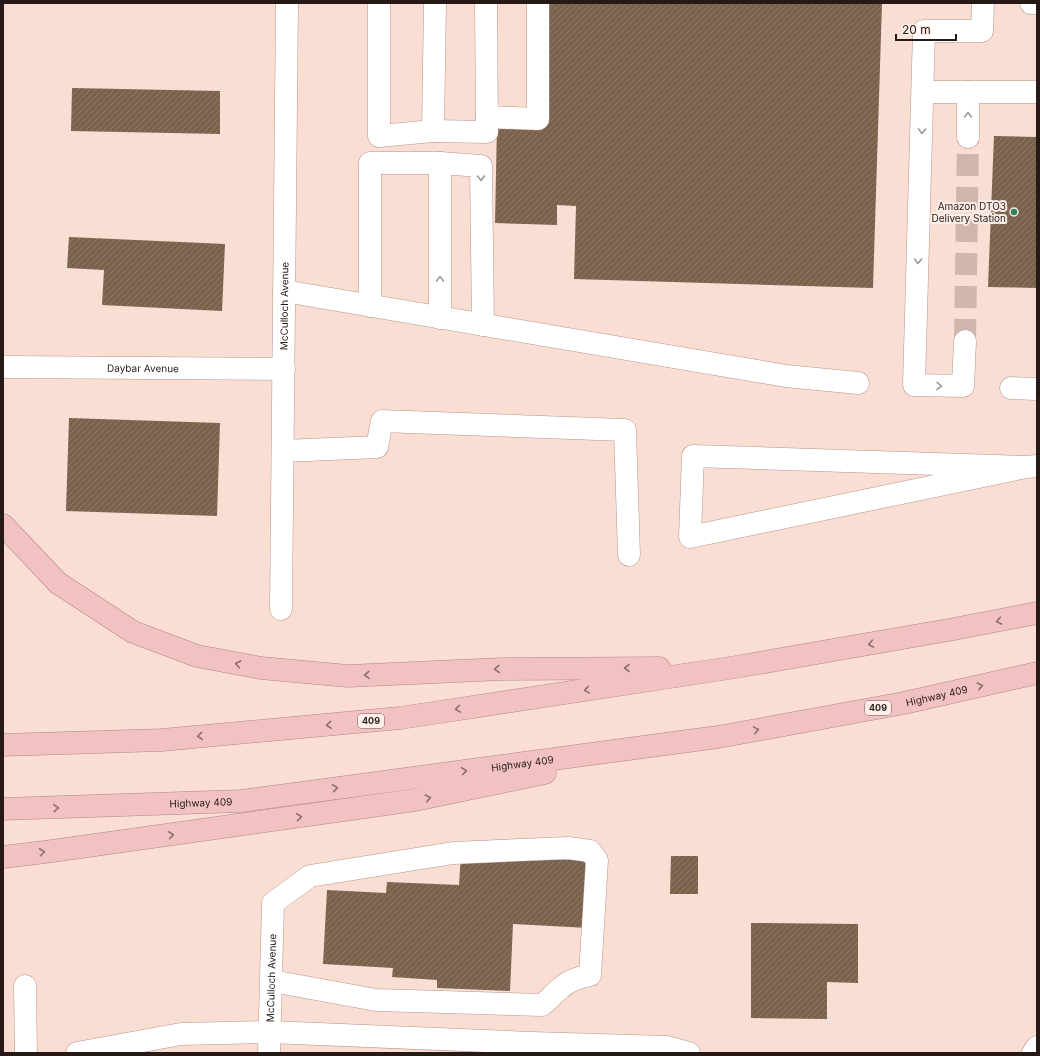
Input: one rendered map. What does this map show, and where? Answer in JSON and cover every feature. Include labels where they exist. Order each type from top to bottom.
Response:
[{"type":"highway","points":[[3,525],[58,583],[133,632],[197,656],[261,668],[348,676],[502,669],[736,667]]},
{"type":"highway","name":"409","points":[[3,745],[162,740],[400,718],[736,667],[954,630],[1037,613]]},
{"type":"highway","name":"Highway 409","points":[[3,809],[241,801],[718,737],[904,703],[1037,673]]},
{"type":"highway","points":[[3,857],[415,800],[718,737]]},
{"type":"street","name":"McCulloch Avenue","points":[[281,609],[287,3]]},
{"type":"street","points":[[379,3],[379,136],[433,131],[487,132],[486,3]]},
{"type":"street","points":[[433,131],[435,3]]},
{"type":"street","points":[[487,117],[538,119],[538,3]]},
{"type":"street","points":[[965,341],[963,386],[914,385],[924,30],[982,31],[983,3]]},
{"type":"street","points":[[1031,3],[1037,3]]},
{"type":"street","points":[[923,92],[1037,92]]},
{"type":"street","points":[[968,92],[968,137]]},
{"type":"street","points":[[370,306],[370,162],[440,163],[481,166],[483,325]]},
{"type":"street","points":[[440,163],[440,318]]},
{"type":"street","points":[[284,292],[786,376],[858,383]]},
{"type":"street","name":"Daybar Avenue","points":[[3,367],[284,369]]},
{"type":"street","points":[[1011,388],[1037,389]]},
{"type":"street","points":[[283,451],[377,447],[382,422],[625,430],[629,555]]},
{"type":"street","points":[[693,456],[1031,467],[729,529],[690,537],[693,456]]},
{"type":"street","name":"McCulloch Avenue","points":[[269,1053],[273,903],[310,876],[453,853],[568,848],[590,851],[597,860],[590,975],[574,979],[561,987],[542,1005],[376,1000],[272,981]]},
{"type":"street","points":[[25,986],[26,1053]]},
{"type":"street","points":[[77,1053],[181,1034],[270,1032],[667,1047],[689,1053]]},
{"type":"street","points":[[1032,1053],[1037,1047]]},
{"type":"building","points":[[549,3],[882,3],[873,288],[574,279],[576,206],[557,205],[557,225],[495,223],[497,125],[545,127]]},
{"type":"building","points":[[72,88],[220,91],[220,134],[71,131]]},
{"type":"building","name":"Amazon DTO3 Delivery Station","points":[[994,136],[1037,137],[1037,288],[988,287]]},
{"type":"building","points":[[69,237],[225,244],[222,311],[102,305],[104,270],[67,268]]},
{"type":"building","points":[[69,418],[220,423],[217,516],[66,511]]},
{"type":"building","points":[[461,854],[592,861],[589,928],[513,924],[510,991],[437,988],[437,980],[392,977],[393,968],[323,964],[327,890],[386,893],[387,882],[459,885]]},
{"type":"building","points":[[671,856],[698,856],[698,894],[670,894]]},
{"type":"building","points":[[751,923],[858,924],[858,983],[827,982],[827,1019],[751,1018]]},
{"type":"tunnel","points":[[965,341],[968,137]]},
{"type":"place","name":"Amazon DTO3 Delivery Station","points":[[1014,212]]}]
